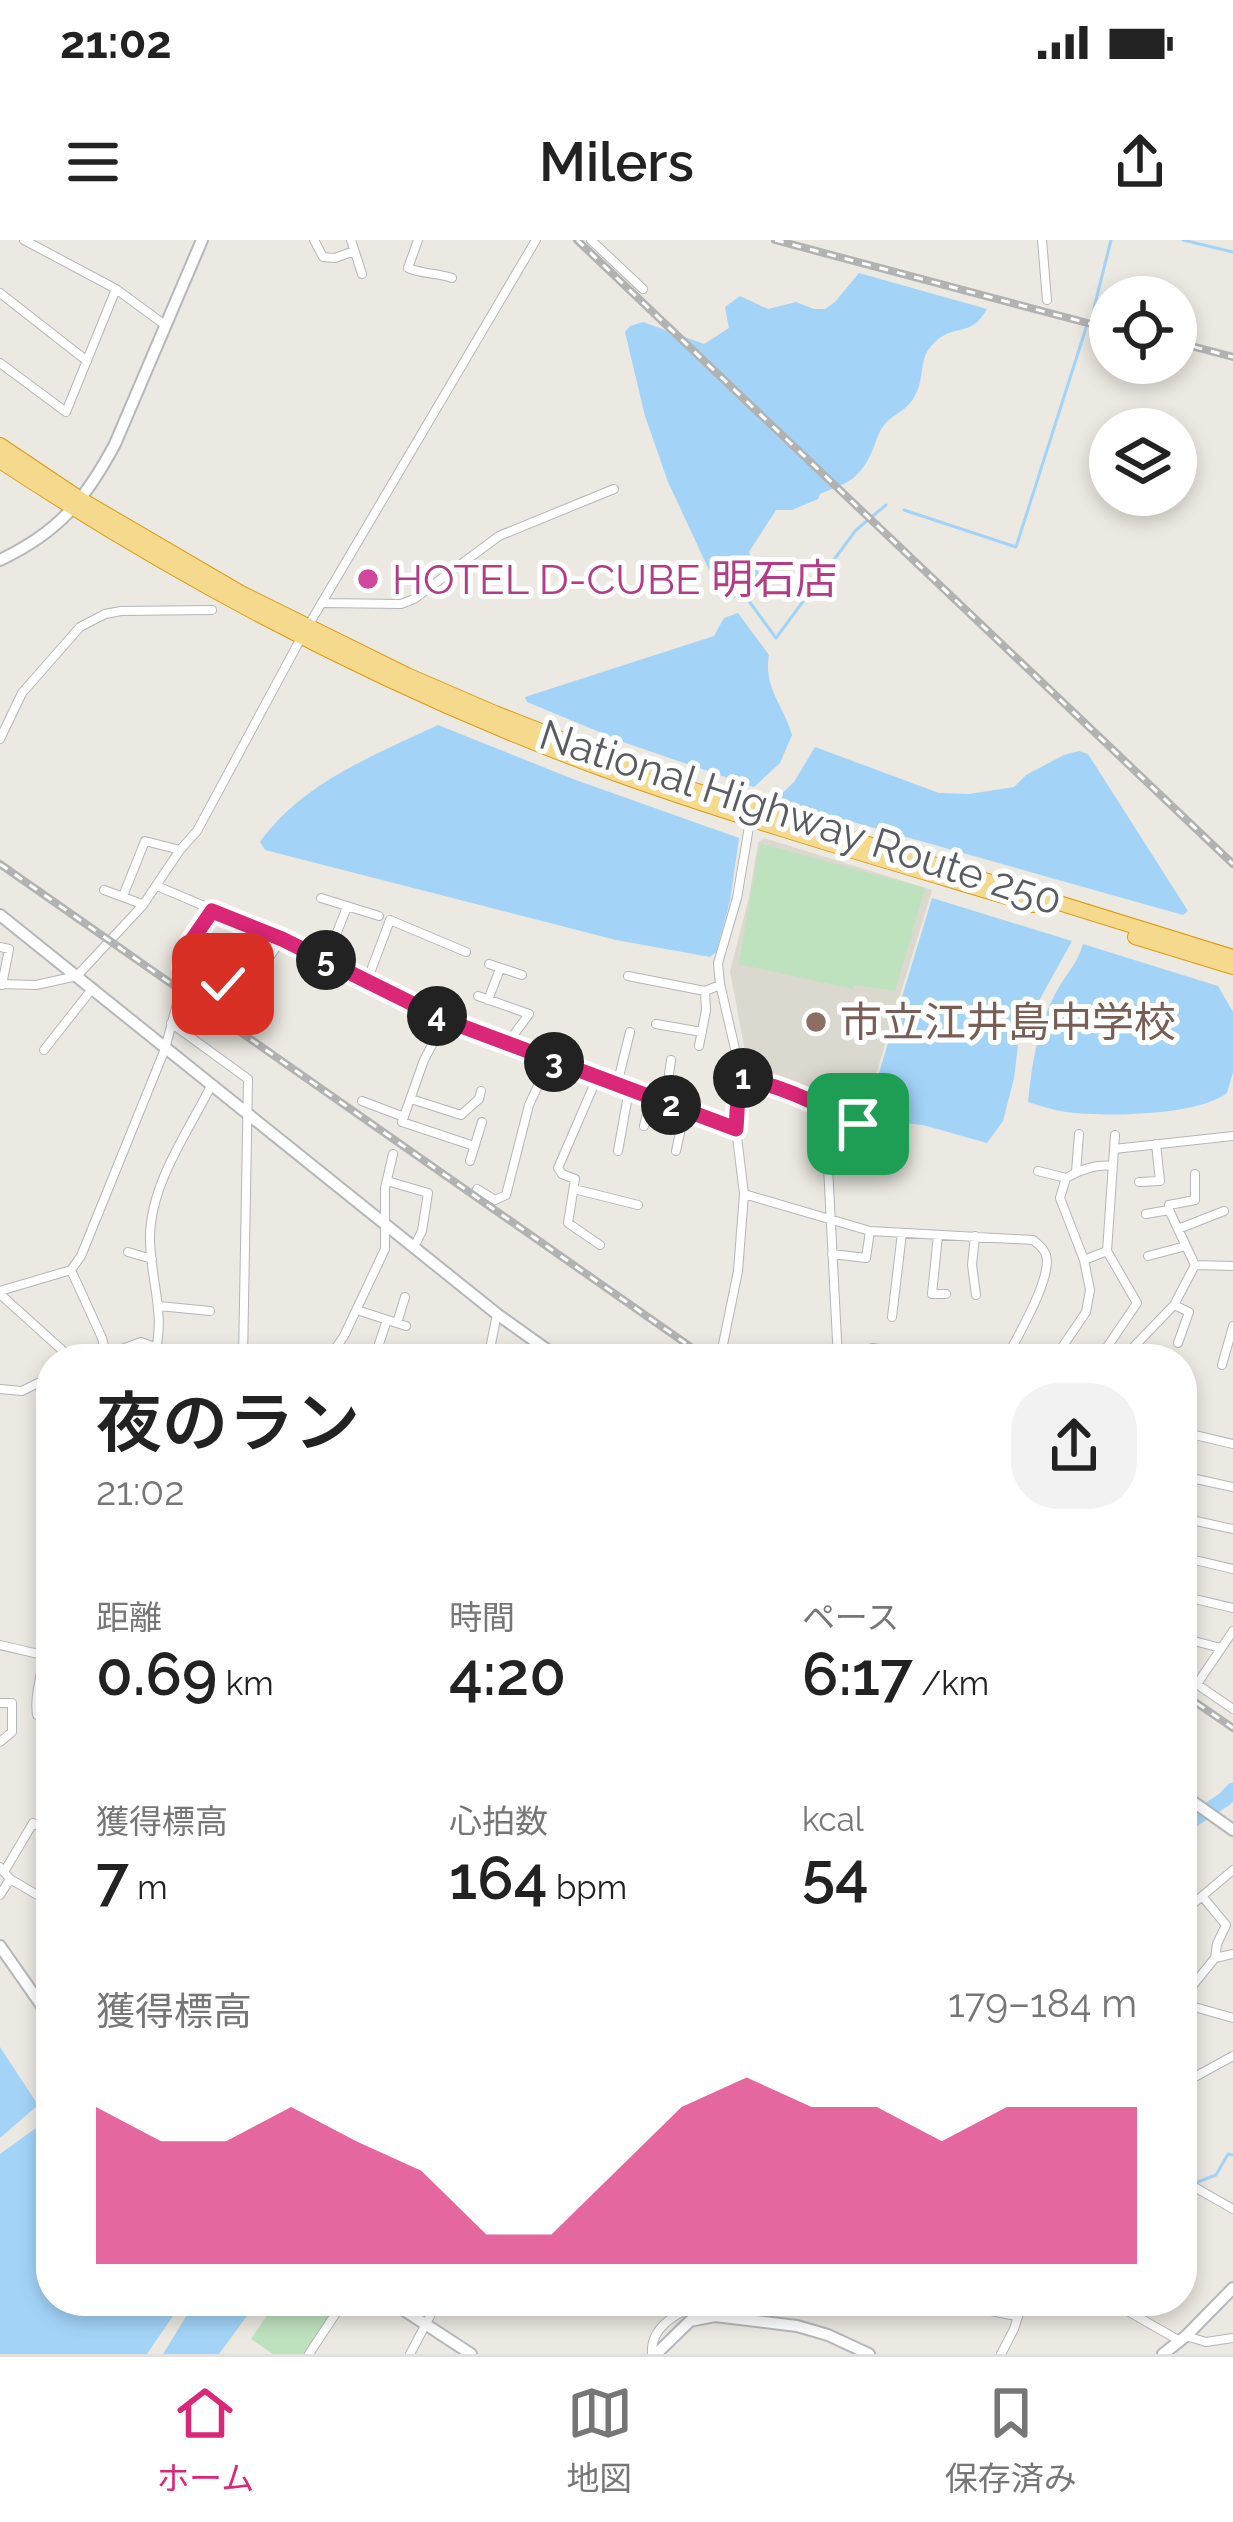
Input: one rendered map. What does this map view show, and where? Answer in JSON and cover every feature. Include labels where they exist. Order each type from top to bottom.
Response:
[{"type":"highway","name":"National Highway Route 250","points":[[0,445],[77,505]]},
{"type":"highway","name":"National Highway Route 250","points":[[0,461],[234,604],[305,632],[391,682],[500,728],[614,773],[1233,957]]},
{"type":"highway","name":"National Highway Route 250","points":[[752,813],[1233,967]]},
{"type":"main road","points":[[0,560],[43,536],[77,505],[115,444],[202,240]]},
{"type":"main road","points":[[0,915],[539,1344]]},
{"type":"main road","points":[[1197,1804],[1233,1830]]},
{"type":"main road","points":[[0,1946],[36,1994]]},
{"type":"main road","points":[[1163,2354],[1233,2288]]},
{"type":"main road","points":[[414,2316],[471,2354]]},
{"type":"main road","points":[[654,2354],[690,2321],[715,2316],[797,2326],[868,2354]]},
{"type":"street","points":[[24,240],[116,290],[165,326]]},
{"type":"street","points":[[314,240],[323,257],[335,259],[353,245],[362,274]]},
{"type":"street","points":[[418,240],[408,268],[452,278]]},
{"type":"street","points":[[0,947],[9,950],[1,985],[36,985],[77,976],[143,905],[197,830],[305,632],[536,240]]},
{"type":"street","points":[[591,240],[643,289]]},
{"type":"street","points":[[1042,240],[1047,300]]},
{"type":"street","points":[[0,363],[65,412],[116,290]]},
{"type":"street","points":[[0,293],[87,361]]},
{"type":"street","points":[[322,603],[401,604],[414,599],[500,536],[614,489]]},
{"type":"street","points":[[0,739],[22,693],[80,627],[121,611],[212,610]]},
{"type":"street","points":[[723,1344],[738,1271],[744,1194],[736,1129],[738,1062],[718,963],[737,898],[752,813]]},
{"type":"street","points":[[123,896],[145,841],[180,850]]},
{"type":"street","points":[[157,886],[282,939],[445,1020],[736,1129]]},
{"type":"street","points":[[104,890],[143,905]]},
{"type":"street","points":[[321,898],[379,916]]},
{"type":"street","points":[[326,960],[347,907]]},
{"type":"street","points":[[182,987],[192,940],[212,911]]},
{"type":"street","points":[[367,981],[390,920],[466,952]]},
{"type":"street","points":[[197,935],[263,966],[282,939]]},
{"type":"street","points":[[241,999],[251,960]]},
{"type":"street","points":[[489,964],[522,975]]},
{"type":"street","points":[[183,967],[223,984]]},
{"type":"street","points":[[500,969],[483,998],[530,1014],[507,1044]]},
{"type":"street","points":[[628,976],[705,992],[720,984]]},
{"type":"street","points":[[44,1050],[92,989]]},
{"type":"street","points":[[699,1046],[705,992]]},
{"type":"street","points":[[56,1344],[0,1292],[70,1270],[81,1256],[164,1049],[178,1000]]},
{"type":"street","points":[[445,1020],[424,1060],[402,1122],[474,1146]]},
{"type":"street","points":[[172,1023],[248,1079],[243,1344]]},
{"type":"street","points":[[656,1024],[702,1032]]},
{"type":"street","points":[[617,1085],[630,1032]]},
{"type":"street","points":[[477,1189],[495,1200],[506,1195],[529,1105],[550,1060]]},
{"type":"street","points":[[664,1103],[671,1060]]},
{"type":"street","points":[[597,1078],[559,1168],[575,1179],[568,1222],[600,1245]]},
{"type":"street","points":[[739,1078],[795,1092],[858,1124]]},
{"type":"street","points":[[157,1344],[159,1306],[149,1240],[152,1213],[161,1184],[211,1086]]},
{"type":"street","points":[[618,1151],[629,1090]]},
{"type":"street","points":[[410,1099],[461,1115],[481,1091]]},
{"type":"street","points":[[644,1126],[651,1098]]},
{"type":"street","points":[[362,1102],[404,1117]]},
{"type":"street","points":[[825,1109],[837,1344]]},
{"type":"street","points":[[676,1151],[685,1110]]},
{"type":"street","points":[[470,1161],[482,1122]]},
{"type":"street","points":[[1076,1172],[1079,1134]]},
{"type":"street","points":[[1109,1344],[1136,1304],[1107,1251],[1115,1135]]},
{"type":"street","points":[[1114,1149],[1233,1136]]},
{"type":"street","points":[[1139,1182],[1160,1180],[1156,1144]]},
{"type":"street","points":[[337,1344],[385,1249],[387,1180],[393,1154]]},
{"type":"street","points":[[1064,1344],[1086,1312],[1090,1290],[1060,1198],[1066,1178],[1112,1166]]},
{"type":"street","points":[[1038,1171],[1066,1178]]},
{"type":"street","points":[[1196,1174],[1196,1200],[1169,1205],[1196,1265]]},
{"type":"street","points":[[387,1180],[428,1193],[422,1231],[414,1247]]},
{"type":"street","points":[[574,1189],[638,1205]]},
{"type":"street","points":[[744,1194],[870,1231],[1033,1240],[1045,1250],[1047,1261],[1038,1295],[1014,1344]]},
{"type":"street","points":[[1146,1214],[1169,1210]]},
{"type":"street","points":[[1178,1229],[1224,1210]]},
{"type":"street","points":[[832,1254],[866,1258],[870,1231]]},
{"type":"street","points":[[892,1317],[902,1233]]},
{"type":"street","points":[[938,1235],[932,1294],[946,1294]]},
{"type":"street","points":[[975,1236],[976,1295]]},
{"type":"street","points":[[1148,1256],[1186,1246]]},
{"type":"street","points":[[1084,1260],[1107,1251]]},
{"type":"street","points":[[128,1252],[152,1259]]},
{"type":"street","points":[[1196,1265],[1233,1266]]},
{"type":"street","points":[[1136,1344],[1174,1304],[1196,1265]]},
{"type":"street","points":[[70,1270],[104,1344]]},
{"type":"street","points":[[379,1344],[397,1323],[405,1298]]},
{"type":"street","points":[[1174,1304],[1189,1312],[1178,1343]]},
{"type":"street","points":[[159,1306],[211,1311]]},
{"type":"street","points":[[357,1310],[397,1323]]},
{"type":"street","points":[[491,1344],[497,1314]]},
{"type":"street","points":[[1172,1324],[1184,1327]]},
{"type":"street","points":[[1222,1366],[1233,1326]]},
{"type":"street","points":[[0,1390],[22,1391],[36,1384]]},
{"type":"street","points":[[1197,1436],[1233,1444]]},
{"type":"street","points":[[1197,1479],[1233,1487]]},
{"type":"street","points":[[1197,1521],[1233,1529]]},
{"type":"street","points":[[1197,1561],[1233,1569]]},
{"type":"street","points":[[1197,1600],[1233,1608]]},
{"type":"street","points":[[1233,1631],[1198,1684],[1233,1708]]},
{"type":"street","points":[[1197,1642],[1222,1648]]},
{"type":"street","points":[[0,1645],[36,1653]]},
{"type":"street","points":[[0,1703],[12,1703],[12,1732],[0,1742]]},
{"type":"street","points":[[0,1895],[5,1873],[36,1825]]},
{"type":"street","points":[[1197,1900],[1233,1870]]},
{"type":"street","points":[[5,1873],[36,1893]]},
{"type":"street","points":[[1197,1980],[1215,1958],[1226,1925],[1202,1896]]},
{"type":"street","points":[[1215,1958],[1233,1954]]},
{"type":"street","points":[[1197,2008],[1233,2018]]},
{"type":"street","points":[[1197,2076],[1233,2056]]},
{"type":"street","points":[[1197,2189],[1233,2209]]},
{"type":"street","points":[[309,2354],[334,2316]]},
{"type":"street","points":[[410,2354],[431,2316]]},
{"type":"street","points":[[654,2354],[655,2332],[673,2316]]},
{"type":"street","points":[[1001,2354],[1016,2316]]},
{"type":"street","points":[[1138,2316],[1183,2338],[1206,2342],[1233,2338]]},
{"type":"street","points":[[1215,2341],[1215,2354]]},
{"type":"shaded area","name":"市立江井島中学校","points":[[764,838],[932,890],[862,1121],[796,1088],[749,1073],[730,971],[758,843]]},
{"type":"green space","points":[[762,844],[925,888],[895,991],[855,985],[853,989],[739,964]]},
{"type":"green space","points":[[267,2316],[328,2316],[304,2354],[273,2354],[251,2339]]},
{"type":"water","points":[[859,273],[987,309],[974,324],[949,333],[930,348],[915,395],[882,428],[856,476],[818,499],[792,510],[776,510],[749,552],[763,582],[760,588],[724,602],[668,482],[645,416],[625,332],[643,322],[704,344],[729,328],[725,307],[740,296],[768,309],[796,302],[825,309]]},
{"type":"water","points":[[738,613],[769,655],[772,687],[792,735],[780,763],[754,787],[626,743],[527,702],[525,697],[714,636],[724,618]]},
{"type":"water","points":[[438,725],[739,838],[730,901],[716,952],[710,957],[616,940],[265,850],[260,842],[277,821],[318,787]]},
{"type":"water","points":[[815,747],[939,793],[969,794],[1014,787],[1026,775],[1064,755],[1088,754],[1188,911],[1183,915],[775,800],[794,782]]},
{"type":"water","points":[[932,898],[1072,941],[1019,1037],[1003,1121],[987,1143],[923,1125],[865,1119]]},
{"type":"water","points":[[1083,944],[1218,986],[1233,1012],[1233,1072],[1227,1093],[1195,1106],[1126,1114],[1066,1112],[1028,1102],[1041,1029]]},
{"type":"water","points":[[0,2047],[36,2107],[0,2138]]},
{"type":"water","points":[[36,2128],[36,2316],[173,2316],[147,2354],[0,2354],[0,2154]]},
{"type":"water","points":[[186,2316],[247,2316],[219,2354],[163,2354]]},
{"type":"waterway","points":[[1102,276],[1111,240]]},
{"type":"waterway","points":[[1183,240],[1233,252]]},
{"type":"waterway","points":[[904,510],[1016,547],[1086,328]]},
{"type":"waterway","points":[[743,593],[776,638],[856,530],[886,505]]},
{"type":"waterway","points":[[1197,1817],[1233,1790]]},
{"type":"waterway","points":[[1197,2182],[1216,2175],[1228,2154],[1233,2155]]},
{"type":"railway","points":[[577,240],[1233,864]]},
{"type":"railway","points":[[775,240],[1089,323]]},
{"type":"railway","points":[[1197,348],[1233,357]]},
{"type":"railway","points":[[0,864],[687,1344]]},
{"type":"railway","points":[[1197,1703],[1233,1728]]},
{"type":"place","name":"HOTEL D-CUBE 明石店","points":[[368,579]]},
{"type":"place","name":"市立江井島中学校","points":[[816,1022]]},
{"type":"route","points":[[223,984],[183,967],[192,940],[212,911],[282,939],[445,1020],[736,1129],[739,1078],[795,1092],[858,1124]]}]
